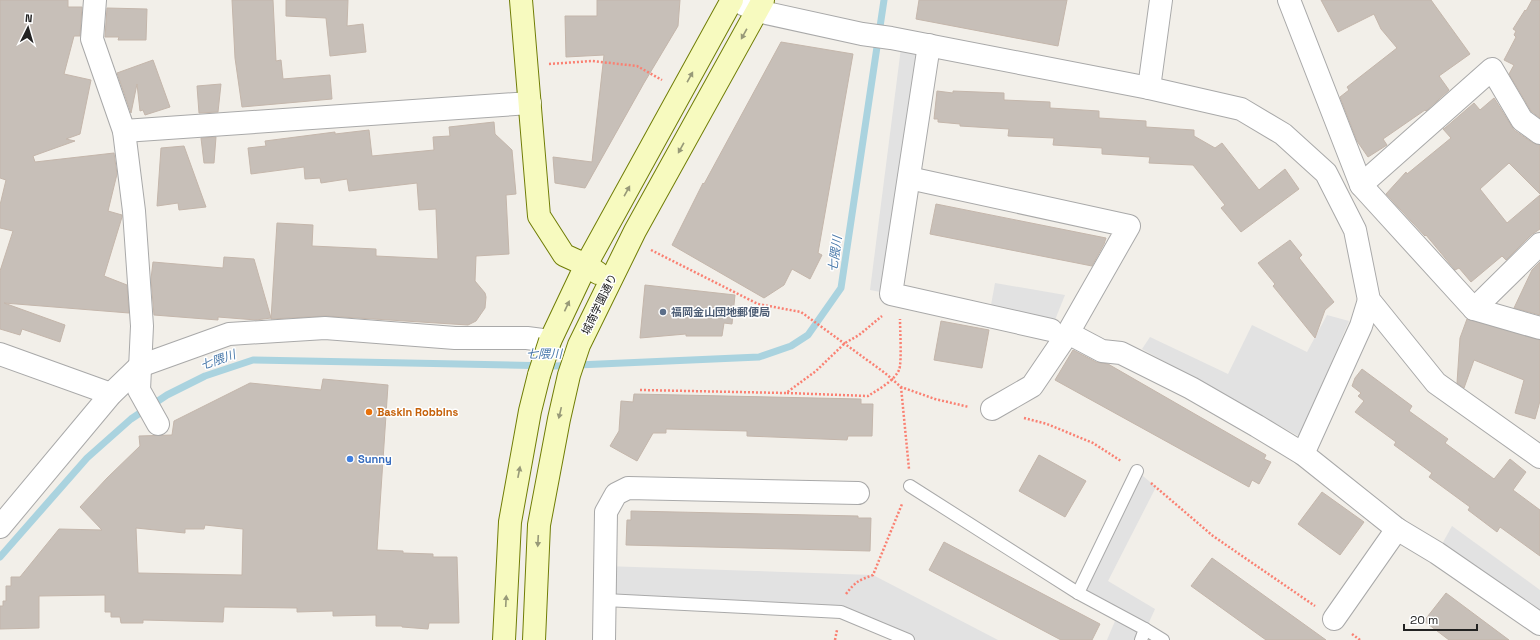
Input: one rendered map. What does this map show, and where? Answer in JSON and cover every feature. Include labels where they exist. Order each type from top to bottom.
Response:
[{"type":"street","points":[[95,0],[92,39],[124,131],[134,210],[142,326],[139,390],[158,424]]},
{"type":"street","points":[[521,0],[539,216],[564,255],[586,265],[610,281]]},
{"type":"street","points":[[504,640],[510,522],[530,411],[539,375],[550,341],[586,265],[682,90],[734,0],[760,5],[862,34],[929,45],[1149,88],[1241,109],[1283,134],[1326,173],[1355,230],[1369,300],[1436,383],[1540,457]]},
{"type":"street","points":[[1149,88],[1160,0]]},
{"type":"street","points":[[1289,0],[1361,185],[1474,309],[1540,328]]},
{"type":"street","name":"城南学園通り","points":[[534,640],[539,525],[558,419],[569,375],[579,345],[635,231],[760,5]]},
{"type":"street","points":[[929,45],[891,294],[1060,331],[1102,351],[1121,353],[1191,388],[1303,454],[1397,529],[1437,553],[1540,624]]},
{"type":"street","points":[[1361,185],[1492,69],[1522,120],[1540,133]]},
{"type":"street","points":[[124,131],[530,103]]},
{"type":"street","points":[[909,178],[1129,226],[1060,331],[1032,386],[992,409]]},
{"type":"street","points":[[1474,309],[1540,244]]},
{"type":"street","points":[[1303,454],[1361,326],[1369,300]]},
{"type":"street","points":[[0,527],[111,394],[140,366],[229,334],[325,328],[455,338],[527,338],[550,341]]},
{"type":"street","points":[[0,354],[111,394]]},
{"type":"street","points":[[604,640],[606,512],[616,494],[628,488],[858,493]]},
{"type":"street","points":[[1334,620],[1397,529]]},
{"type":"lane","points":[[1078,593],[1136,471]]},
{"type":"lane","points":[[910,486],[1143,635],[1163,640]]},
{"type":"lane","points":[[605,600],[841,612],[908,640]]},
{"type":"path","points":[[526,65],[592,61],[637,66],[682,90]]},
{"type":"path","points":[[649,249],[758,304],[801,312],[852,348],[892,379],[901,388],[910,486],[873,575],[861,579],[855,583],[846,595],[835,640]]},
{"type":"path","points":[[786,393],[816,371],[845,343],[859,335],[873,324],[884,313],[896,295]]},
{"type":"path","points":[[640,390],[868,396],[892,379],[900,369],[900,319],[896,295]]},
{"type":"shaded area","points":[[902,40],[929,45],[891,294],[870,290]]},
{"type":"shaded area","points":[[995,283],[1065,295],[1051,330],[989,316]]},
{"type":"shaded area","points":[[1327,315],[1349,321],[1300,437],[1142,349],[1150,337],[1228,374],[1252,325],[1307,352]]},
{"type":"shaded area","points":[[1137,471],[1156,487],[1108,581],[1155,609],[1141,640],[1107,640],[1118,614],[1078,593]]},
{"type":"shaded area","points":[[1452,526],[1540,590],[1540,624],[1437,553]]},
{"type":"shaded area","points":[[605,566],[873,575],[998,640],[908,640],[841,612],[605,600]]},
{"type":"building","points":[[0,0],[68,0],[68,7],[82,7],[80,36],[74,36],[64,74],[91,80],[80,134],[66,139],[75,141],[33,156],[35,162],[114,153],[117,174],[108,211],[122,215],[122,217],[104,276],[127,285],[129,313],[4,303],[65,325],[60,342],[22,329],[20,335],[0,329],[0,271],[13,231],[0,228],[0,205],[6,180],[0,178]]},
{"type":"building","points":[[232,0],[273,0],[276,61],[281,60],[283,79],[330,75],[332,99],[242,107],[235,58]]},
{"type":"building","points":[[286,0],[348,0],[347,26],[363,24],[366,52],[330,56],[326,18],[286,16]]},
{"type":"building","points":[[597,0],[680,0],[678,26],[585,188],[555,183],[553,157],[592,162],[604,55],[566,57],[565,16],[597,16]]},
{"type":"building","points":[[919,0],[1067,0],[1058,46],[916,19]]},
{"type":"building","points":[[1321,0],[1431,0],[1470,54],[1439,76],[1449,90],[1426,111],[1425,110],[1383,139],[1387,145],[1368,157],[1357,141],[1340,97],[1349,90],[1347,87],[1397,48],[1381,29],[1374,14],[1338,32]]},
{"type":"building","points":[[1532,0],[1540,0],[1540,118],[1531,111],[1509,74],[1514,65],[1504,60],[1516,37],[1514,35],[1516,31],[1513,29]]},
{"type":"building","points":[[107,8],[147,9],[146,40],[118,40],[119,37],[105,37]]},
{"type":"building","points":[[781,42],[853,54],[818,253],[822,255],[810,279],[792,269],[784,285],[764,298],[672,245],[703,183],[704,184]]},
{"type":"building","points":[[153,60],[170,107],[145,115],[143,110],[140,111],[137,84],[131,113],[117,73]]},
{"type":"building","points":[[221,84],[218,112],[199,113],[197,86]]},
{"type":"building","points":[[937,91],[953,93],[953,91],[1004,93],[1004,100],[1050,102],[1050,108],[1099,111],[1099,118],[1146,121],[1146,127],[1194,130],[1194,136],[1215,148],[1222,143],[1259,190],[1285,169],[1299,189],[1241,232],[1221,208],[1225,205],[1193,165],[1149,163],[1150,157],[1102,154],[1102,148],[1053,145],[1054,138],[1008,136],[1009,129],[960,126],[960,124],[938,122],[938,119],[934,119]]},
{"type":"building","points":[[1494,98],[1514,130],[1533,143],[1540,145],[1540,194],[1509,163],[1480,189],[1507,223],[1540,195],[1540,229],[1531,235],[1506,260],[1502,256],[1471,282],[1459,268],[1455,270],[1426,235],[1425,236],[1386,194],[1406,172],[1407,174],[1451,138],[1443,129],[1474,103],[1480,110]]},
{"type":"building","points":[[494,122],[495,134],[512,150],[516,194],[506,195],[509,254],[476,256],[475,281],[485,293],[486,297],[485,308],[476,321],[468,325],[326,316],[271,319],[277,223],[313,225],[312,246],[376,249],[376,256],[438,259],[436,209],[419,210],[417,183],[349,191],[347,179],[321,183],[320,178],[305,179],[304,167],[251,174],[248,148],[266,146],[265,141],[335,132],[335,134],[369,130],[372,156],[434,150],[433,137],[450,136],[449,127]]},
{"type":"building","points":[[216,137],[214,163],[204,163],[201,138]]},
{"type":"building","points":[[184,146],[206,207],[179,210],[178,203],[157,206],[161,148]]},
{"type":"building","points":[[936,204],[1106,238],[1092,266],[930,234]]},
{"type":"building","points":[[1290,240],[1302,255],[1299,258],[1334,302],[1325,310],[1315,338],[1273,286],[1275,284],[1258,263]]},
{"type":"building","points":[[224,257],[254,259],[271,318],[256,320],[218,317],[218,320],[154,315],[151,279],[153,262],[223,268]]},
{"type":"building","points":[[1540,262],[1540,315],[1514,308],[1532,270]]},
{"type":"building","points":[[645,285],[735,295],[732,324],[724,323],[722,336],[686,336],[686,334],[640,338]]},
{"type":"building","points":[[1467,319],[1540,340],[1540,401],[1535,419],[1515,413],[1524,380],[1474,360],[1464,388],[1457,383],[1460,338]]},
{"type":"building","points":[[941,321],[989,330],[982,368],[934,360]]},
{"type":"building","points":[[1073,350],[1096,362],[1108,364],[1266,455],[1264,459],[1271,462],[1259,484],[1252,480],[1249,487],[1055,380]]},
{"type":"building","points":[[1362,369],[1412,406],[1409,411],[1448,439],[1445,443],[1494,479],[1510,459],[1526,472],[1513,490],[1540,510],[1540,556],[1500,527],[1497,532],[1468,510],[1470,507],[1429,477],[1432,473],[1394,445],[1396,442],[1355,412],[1364,401],[1358,396],[1361,393],[1352,386],[1355,378]]},
{"type":"building","points":[[323,379],[388,385],[377,550],[433,554],[433,557],[457,557],[459,623],[429,623],[428,629],[402,626],[376,626],[376,615],[333,616],[333,611],[297,612],[297,608],[224,607],[223,622],[143,620],[143,623],[121,623],[120,617],[111,617],[111,612],[105,612],[105,595],[39,596],[39,628],[0,629],[0,606],[3,606],[3,601],[6,601],[6,586],[11,586],[11,577],[20,577],[59,529],[102,530],[80,507],[140,446],[139,436],[172,435],[174,421],[250,383],[321,390]],"holes":[[[205,525],[243,529],[242,575],[138,573],[136,528],[185,533],[185,529],[204,529]]]},
{"type":"building","points":[[634,394],[861,399],[861,404],[873,404],[872,436],[848,436],[847,440],[747,436],[747,431],[666,429],[666,433],[653,433],[637,461],[610,446],[619,431],[621,401],[633,402]]},
{"type":"building","points":[[1039,455],[1086,481],[1065,517],[1019,491]]},
{"type":"building","points":[[1322,492],[1364,522],[1340,555],[1298,524]]},
{"type":"building","points":[[631,511],[858,516],[858,518],[871,518],[870,551],[626,545],[627,520],[631,520]]},
{"type":"building","points":[[944,542],[1100,624],[1092,640],[1061,640],[929,570]]},
{"type":"building","points":[[1212,558],[1326,640],[1266,640],[1191,586]]},
{"type":"building","points":[[1446,593],[1509,640],[1449,640],[1424,621]]},
{"type":"waterway","name":"七隈川","points":[[0,557],[87,458],[131,419],[167,395],[205,376],[253,360],[555,366],[759,357],[791,346],[808,335],[841,288],[884,0]]},
{"type":"place","name":"福岡金山団地郵便局","points":[[663,312]]},
{"type":"place","name":"Baskin Robbins","points":[[369,412]]},
{"type":"place","name":"Sunny","points":[[350,459]]}]
